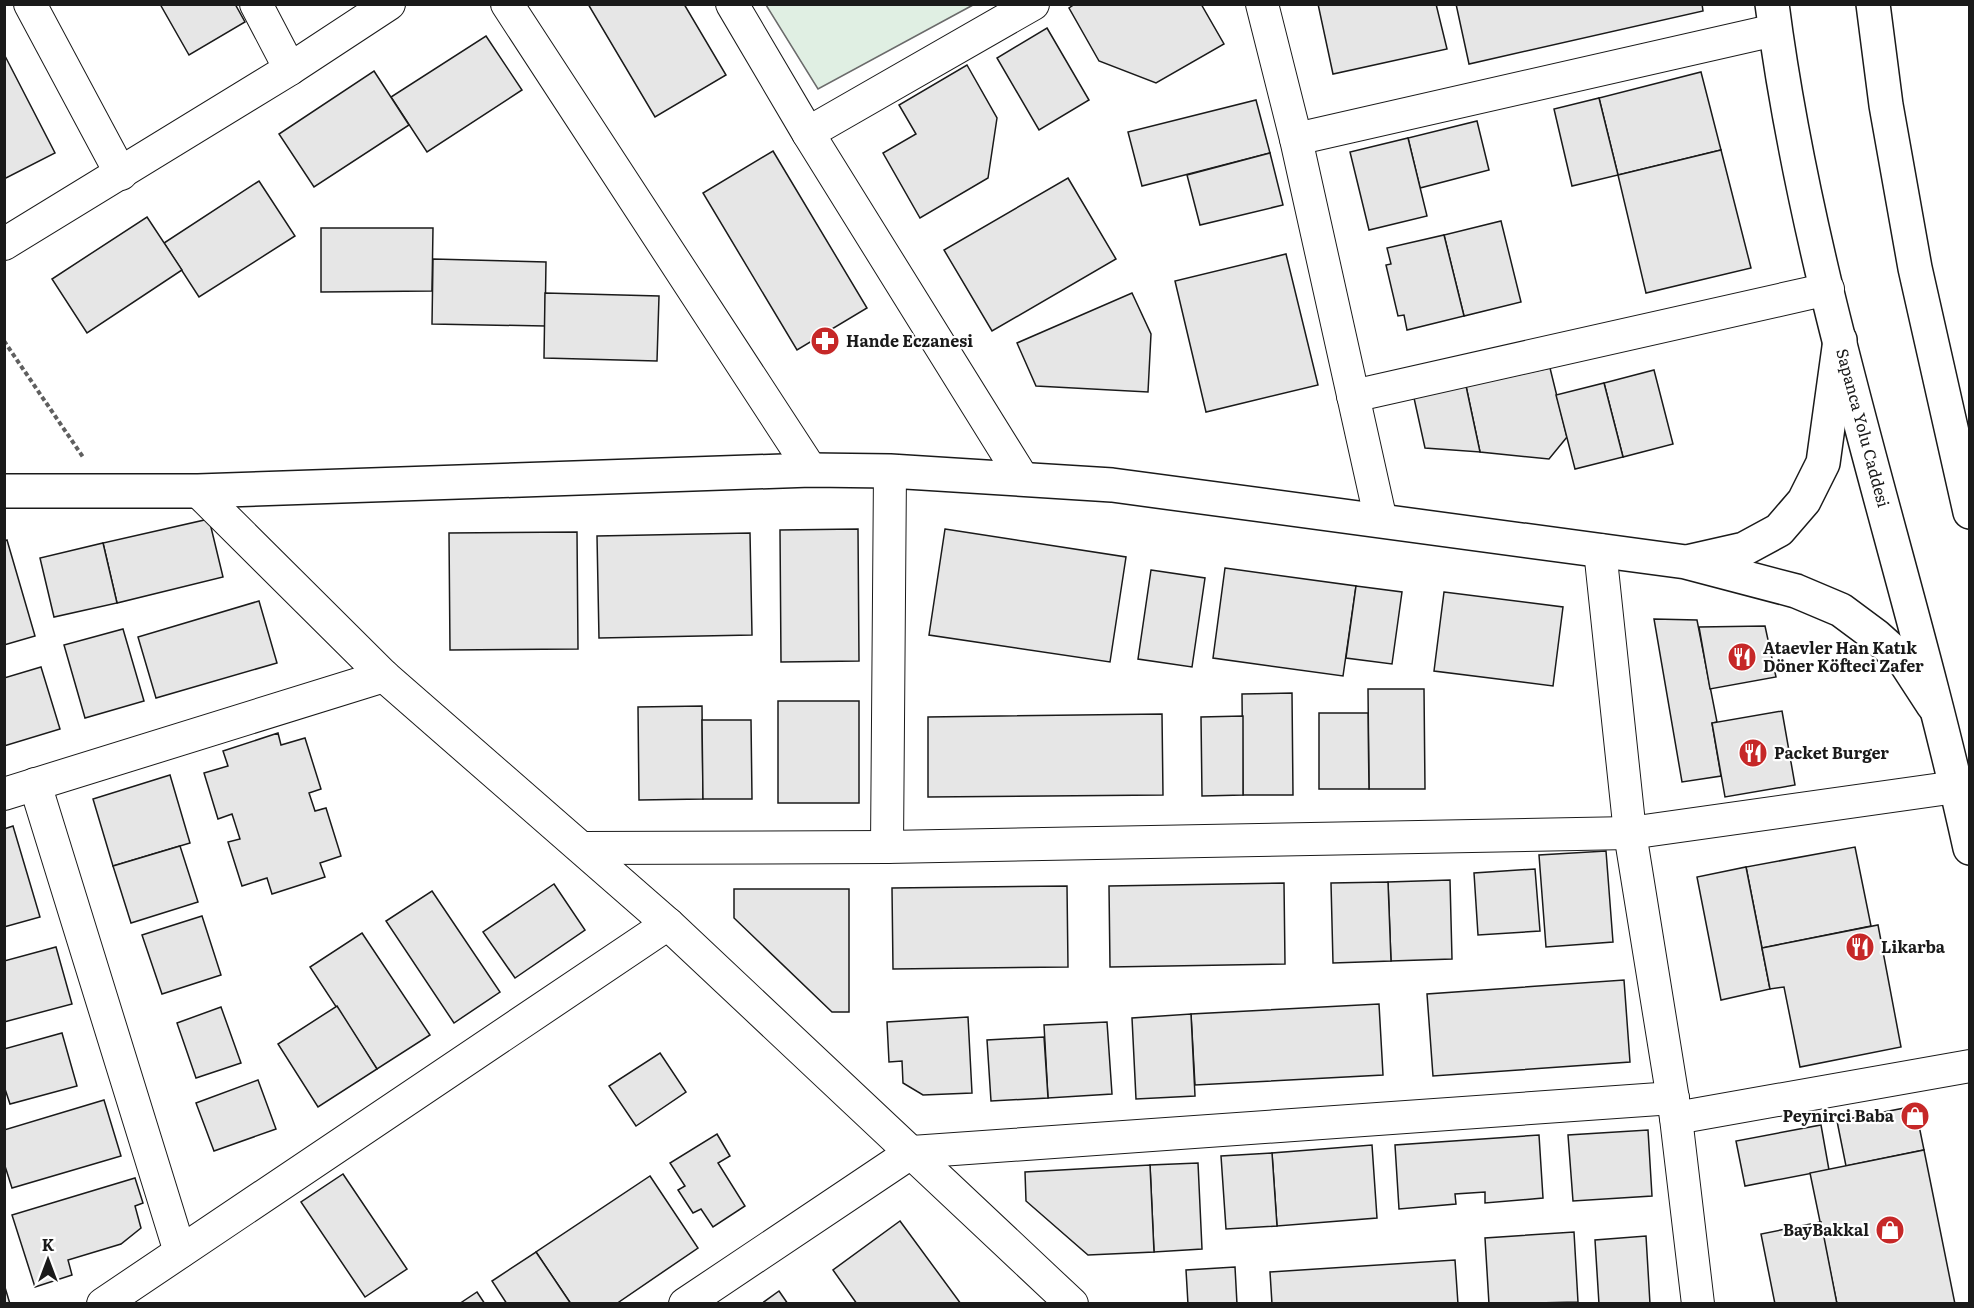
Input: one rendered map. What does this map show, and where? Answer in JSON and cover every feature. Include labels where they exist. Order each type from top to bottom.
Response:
[{"type":"main road","points":[[1873,4],[1886,105],[1915,268],[1970,512]]},
{"type":"main road","name":"Sapanca Yolu Caddesi","points":[[1773,17],[1809,218],[1937,710],[1970,848]]},
{"type":"main road","points":[[1686,562],[1744,549],[1779,530],[1804,501],[1823,463],[1840,340]]},
{"type":"main road","points":[[4,491],[198,491],[811,470],[890,471],[1112,485],[1686,562],[1796,591],[1841,610],[1876,636],[1905,662],[1937,710]]},
{"type":"street","points":[[30,4],[121,174]]},
{"type":"street","points":[[256,4],[290,69]]},
{"type":"street","points":[[4,244],[290,69],[389,4]]},
{"type":"street","points":[[507,4],[811,470]]},
{"type":"street","points":[[732,4],[808,133],[1023,478]]},
{"type":"street","points":[[808,133],[1034,4]]},
{"type":"street","points":[[1262,4],[1296,139],[1382,521]]},
{"type":"street","points":[[1296,139],[1773,17]]},
{"type":"street","points":[[1353,396],[1828,289]]},
{"type":"street","points":[[887,846],[890,471]]},
{"type":"street","points":[[198,491],[384,676],[668,924],[1072,1304]]},
{"type":"street","points":[[1600,550],[1630,833],[1675,1108],[1698,1304]]},
{"type":"street","points":[[4,794],[384,676]]},
{"type":"street","points":[[36,784],[180,1252]]},
{"type":"street","points":[[583,848],[887,846],[1630,833],[1956,787]]},
{"type":"street","points":[[103,1304],[668,924]]},
{"type":"street","points":[[685,1304],[912,1152],[1675,1108],[1970,1066]]},
{"type":"path","points":[[4,341],[106,491]]},
{"type":"green space","points":[[766,5],[973,5],[818,89]]},
{"type":"building","points":[[160,4],[235,4],[245,22],[189,55]]},
{"type":"building","points":[[588,4],[684,4],[726,75],[655,117]]},
{"type":"building","points":[[1075,4],[1201,4],[1224,44],[1156,83],[1099,61],[1069,8]]},
{"type":"building","points":[[1318,4],[1436,4],[1447,49],[1333,74]]},
{"type":"building","points":[[1456,4],[1702,4],[1703,11],[1469,64]]},
{"type":"building","points":[[1047,28],[1089,100],[1039,130],[997,58]]},
{"type":"building","points":[[486,36],[522,90],[427,152],[391,97]]},
{"type":"building","points":[[4,54],[55,153],[4,179]]},
{"type":"building","points":[[967,65],[997,118],[988,178],[920,218],[883,153],[916,134],[899,105]]},
{"type":"building","points":[[374,71],[409,125],[314,187],[279,134]]},
{"type":"building","points":[[1701,72],[1721,150],[1618,175],[1599,98]]},
{"type":"building","points":[[1599,98],[1618,175],[1572,186],[1554,109]]},
{"type":"building","points":[[1256,100],[1270,153],[1142,186],[1128,132]]},
{"type":"building","points":[[1477,121],[1489,170],[1420,188],[1408,138]]},
{"type":"building","points":[[1408,138],[1427,216],[1369,230],[1350,152]]},
{"type":"building","points":[[1721,150],[1751,268],[1646,293],[1618,175]]},
{"type":"building","points":[[773,151],[867,308],[797,350],[703,193]]},
{"type":"building","points":[[1270,153],[1283,205],[1200,225],[1187,175]]},
{"type":"building","points":[[1068,178],[1116,259],[992,331],[944,250]]},
{"type":"building","points":[[259,181],[295,236],[199,297],[164,243]]},
{"type":"building","points":[[147,217],[182,270],[87,333],[52,279]]},
{"type":"building","points":[[1501,221],[1521,302],[1464,316],[1444,235]]},
{"type":"building","points":[[321,228],[433,228],[432,291],[321,292]]},
{"type":"building","points":[[1444,235],[1464,316],[1407,330],[1404,315],[1398,316],[1386,265],[1391,264],[1387,248]]},
{"type":"building","points":[[1286,254],[1318,385],[1206,412],[1175,281]]},
{"type":"building","points":[[433,259],[546,262],[545,326],[432,324]]},
{"type":"building","points":[[545,293],[659,296],[657,361],[544,358]]},
{"type":"building","points":[[1132,293],[1151,334],[1148,392],[1036,386],[1017,343]]},
{"type":"building","points":[[1550,368],[1567,437],[1549,459],[1480,452],[1466,386]]},
{"type":"building","points":[[1654,370],[1673,444],[1623,457],[1604,383]]},
{"type":"building","points":[[1604,383],[1623,457],[1575,469],[1556,395]]},
{"type":"building","points":[[1466,386],[1480,452],[1425,448],[1414,398]]},
{"type":"building","points":[[209,519],[223,577],[117,603],[103,543]]},
{"type":"building","points":[[858,529],[859,661],[781,662],[780,530]]},
{"type":"building","points":[[945,529],[1126,557],[1110,662],[929,635]]},
{"type":"building","points":[[577,532],[578,649],[450,650],[449,533]]},
{"type":"building","points":[[750,533],[752,635],[599,638],[597,536]]},
{"type":"building","points":[[7,540],[35,636],[4,645],[4,541]]},
{"type":"building","points":[[103,543],[117,603],[54,617],[40,558]]},
{"type":"building","points":[[1225,568],[1356,586],[1343,676],[1213,658]]},
{"type":"building","points":[[1151,570],[1205,578],[1192,667],[1138,659]]},
{"type":"building","points":[[1356,586],[1402,592],[1392,664],[1346,658]]},
{"type":"building","points":[[1444,592],[1563,607],[1553,686],[1434,671]]},
{"type":"building","points":[[259,601],[277,663],[156,698],[138,637]]},
{"type":"building","points":[[1654,619],[1697,620],[1717,722],[1712,723],[1721,776],[1682,782]]},
{"type":"building","points":[[1765,626],[1776,677],[1710,689],[1699,627]]},
{"type":"building","points":[[123,629],[144,701],[85,718],[64,645]]},
{"type":"building","points":[[41,667],[60,729],[4,746],[4,678]]},
{"type":"building","points":[[1368,689],[1424,689],[1425,789],[1369,789]]},
{"type":"building","points":[[1292,693],[1293,795],[1243,795],[1242,694]]},
{"type":"building","points":[[778,701],[859,701],[859,803],[778,803]]},
{"type":"building","points":[[702,706],[703,799],[639,800],[638,707]]},
{"type":"building","points":[[1782,711],[1795,785],[1725,797],[1712,723]]},
{"type":"building","points":[[1319,713],[1368,713],[1369,789],[1319,789]]},
{"type":"building","points":[[1162,714],[1163,795],[928,797],[928,717]]},
{"type":"building","points":[[1243,716],[1243,795],[1202,796],[1201,717]]},
{"type":"building","points":[[702,720],[751,720],[752,799],[703,799]]},
{"type":"building","points":[[278,733],[281,745],[305,738],[321,789],[309,793],[315,811],[326,808],[341,856],[320,863],[325,877],[272,894],[267,878],[242,886],[228,842],[240,839],[232,814],[218,819],[204,773],[228,766],[223,751]]},
{"type":"building","points":[[170,775],[190,843],[113,866],[93,799]]},
{"type":"building","points":[[13,826],[40,917],[4,927],[4,829]]},
{"type":"building","points":[[180,846],[198,902],[131,923],[113,866]]},
{"type":"building","points":[[1855,847],[1871,926],[1762,948],[1746,867]]},
{"type":"building","points":[[1606,851],[1613,942],[1546,947],[1539,855]]},
{"type":"building","points":[[1746,867],[1770,989],[1721,1000],[1697,877]]},
{"type":"building","points":[[1535,869],[1540,931],[1478,935],[1474,873]]},
{"type":"building","points":[[1450,880],[1452,959],[1391,961],[1388,882]]},
{"type":"building","points":[[1388,882],[1391,961],[1333,963],[1331,883]]},
{"type":"building","points":[[1284,883],[1285,964],[1110,967],[1109,886]]},
{"type":"building","points":[[554,884],[585,930],[515,978],[483,932]]},
{"type":"building","points":[[1067,886],[1068,967],[893,969],[892,888]]},
{"type":"building","points":[[734,889],[849,889],[849,1012],[832,1012],[734,918]]},
{"type":"building","points":[[432,891],[500,992],[454,1023],[386,921]]},
{"type":"building","points":[[202,916],[221,975],[162,994],[142,935]]},
{"type":"building","points":[[1878,925],[1901,1047],[1800,1067],[1784,987],[1770,989],[1762,948]]},
{"type":"building","points":[[362,933],[430,1035],[377,1069],[310,967]]},
{"type":"building","points":[[56,947],[72,1004],[4,1022],[4,961]]},
{"type":"building","points":[[1624,980],[1630,1062],[1433,1076],[1427,994]]},
{"type":"building","points":[[1379,1004],[1383,1075],[1195,1085],[1191,1014]]},
{"type":"building","points":[[337,1006],[377,1069],[318,1107],[278,1044]]},
{"type":"building","points":[[221,1007],[241,1063],[196,1078],[177,1023]]},
{"type":"building","points":[[1191,1014],[1195,1096],[1136,1099],[1132,1018]]},
{"type":"building","points":[[968,1017],[972,1093],[923,1095],[903,1083],[902,1061],[889,1062],[887,1022]]},
{"type":"building","points":[[1107,1022],[1112,1094],[1048,1098],[1044,1025]]},
{"type":"building","points":[[62,1033],[77,1086],[10,1104],[4,1086],[4,1049]]},
{"type":"building","points":[[1044,1037],[1048,1098],[991,1101],[987,1040]]},
{"type":"building","points":[[660,1053],[686,1092],[636,1126],[609,1086]]},
{"type":"building","points":[[258,1080],[276,1129],[214,1151],[196,1103]]},
{"type":"building","points":[[104,1100],[121,1156],[12,1188],[4,1163],[4,1130]]},
{"type":"building","points":[[1915,1106],[1924,1150],[1846,1166],[1837,1121]]},
{"type":"building","points":[[1821,1125],[1829,1170],[1745,1186],[1736,1141]]},
{"type":"building","points":[[1648,1130],[1652,1196],[1573,1201],[1568,1135]]},
{"type":"building","points":[[717,1134],[730,1156],[718,1163],[745,1206],[713,1227],[701,1209],[693,1213],[678,1190],[685,1186],[670,1163]]},
{"type":"building","points":[[1539,1135],[1543,1198],[1485,1203],[1485,1192],[1455,1194],[1456,1204],[1399,1209],[1395,1145]]},
{"type":"building","points":[[1372,1145],[1377,1218],[1277,1226],[1272,1153]]},
{"type":"building","points":[[1924,1150],[1955,1304],[1837,1304],[1810,1173]]},
{"type":"building","points":[[1272,1153],[1277,1226],[1226,1229],[1221,1156]]},
{"type":"building","points":[[1198,1163],[1202,1249],[1154,1252],[1150,1165]]},
{"type":"building","points":[[1150,1165],[1154,1252],[1088,1255],[1026,1201],[1025,1172]]},
{"type":"building","points":[[343,1174],[407,1269],[365,1297],[301,1202]]},
{"type":"building","points":[[650,1176],[698,1248],[616,1304],[571,1304],[536,1252]]},
{"type":"building","points":[[135,1178],[143,1203],[135,1206],[141,1228],[121,1244],[68,1260],[72,1275],[35,1287],[12,1215]]},
{"type":"building","points":[[900,1221],[961,1304],[857,1304],[833,1270]]},
{"type":"building","points":[[1821,1222],[1837,1304],[1775,1304],[1761,1234]]},
{"type":"building","points":[[1574,1232],[1578,1302],[1489,1304],[1485,1238]]},
{"type":"building","points":[[1646,1236],[1650,1304],[1599,1304],[1595,1240]]},
{"type":"building","points":[[536,1252],[571,1304],[507,1304],[492,1281]]},
{"type":"building","points":[[1455,1260],[1458,1304],[1272,1304],[1270,1272]]},
{"type":"building","points":[[1235,1267],[1237,1304],[1188,1304],[1186,1270]]},
{"type":"building","points":[[4,1284],[10,1304],[4,1304]]},
{"type":"building","points":[[779,1291],[788,1304],[761,1304]]},
{"type":"building","points":[[477,1292],[485,1304],[459,1304]]},
{"type":"place","name":"Hande Eczanesi","points":[[825,341]]},
{"type":"place","name":"Ataevler Han Katık Döner Köfteci Zafer","points":[[1742,657]]},
{"type":"place","name":"Packet Burger","points":[[1753,753]]},
{"type":"place","name":"Likarba","points":[[1860,947]]},
{"type":"place","name":"Peynirci Baba","points":[[1915,1116]]},
{"type":"place","name":"BayBakkal","points":[[1890,1230]]}]
